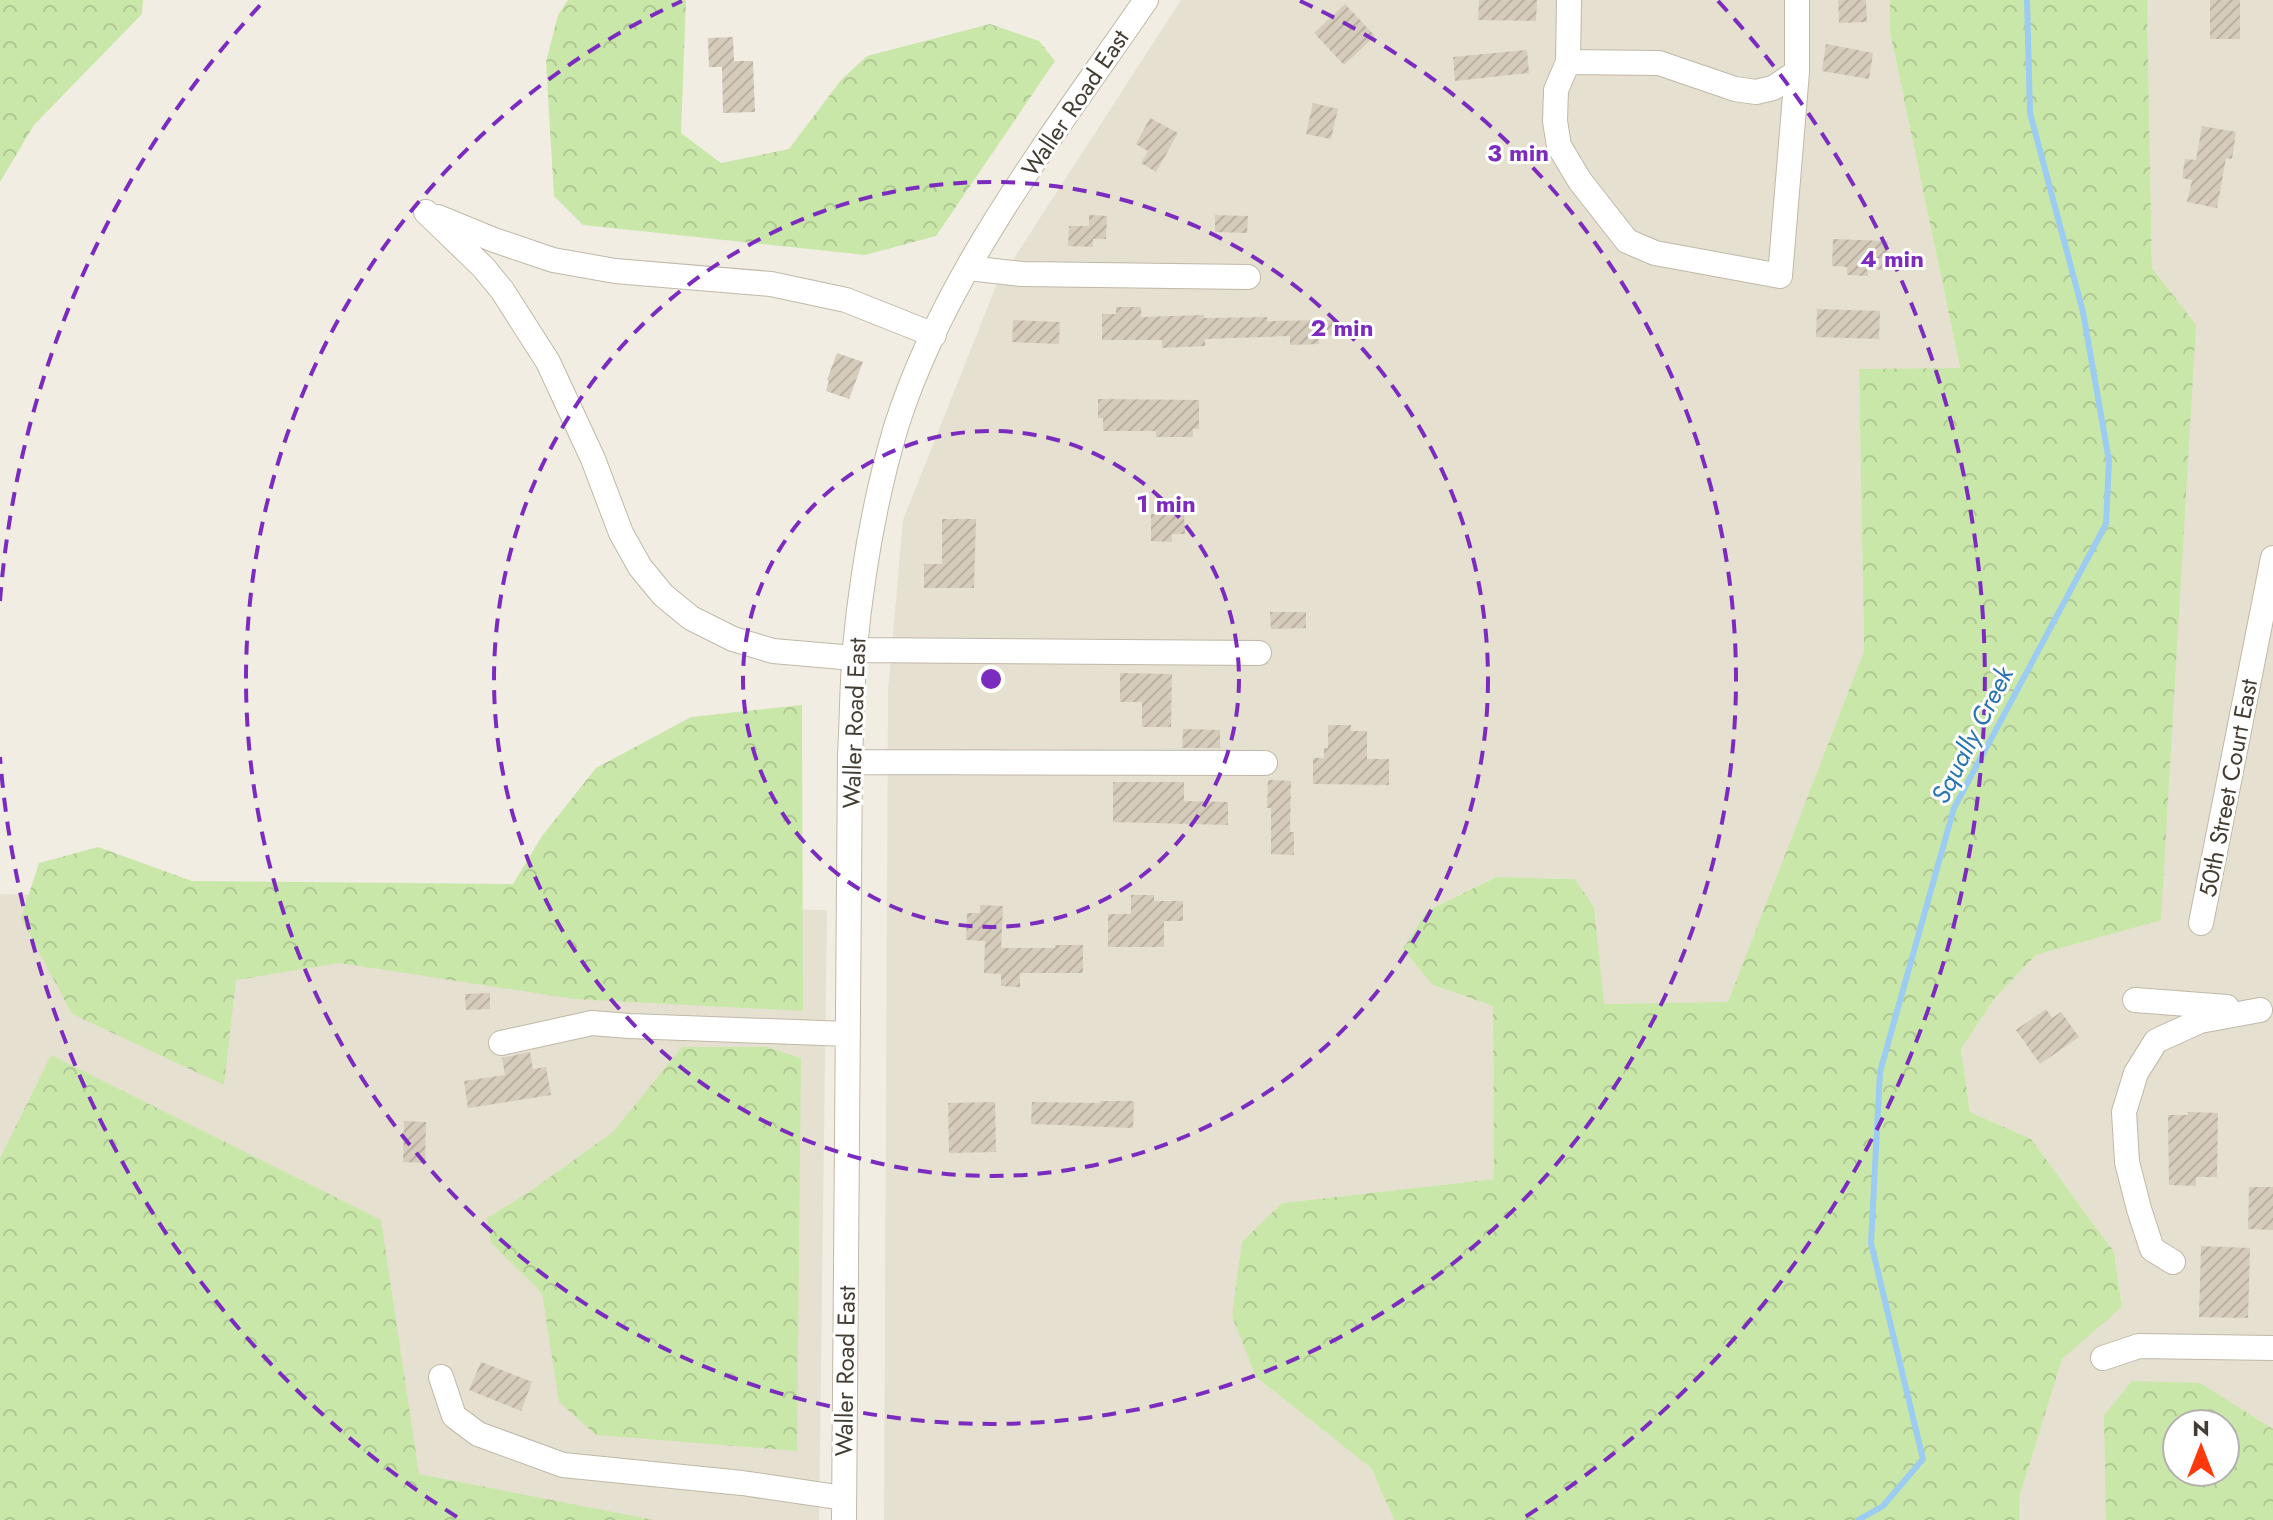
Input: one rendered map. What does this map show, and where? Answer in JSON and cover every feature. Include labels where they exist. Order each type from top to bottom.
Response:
[{"type":"street","name":"Waller Road East","points":[[844,1509],[850,762],[854,654],[874,517],[897,427],[934,335],[968,268],[1005,206],[1146,0]]},
{"type":"street","points":[[1569,0],[1568,62],[1556,90],[1555,121],[1559,146],[1580,181],[1627,241],[1655,253],[1780,276],[1797,72],[1797,0]]},
{"type":"street","points":[[1568,62],[1659,63],[1735,89],[1756,92],[1773,88],[1797,72]]},
{"type":"street","points":[[934,335],[846,300],[771,284],[615,271],[553,260],[426,212],[483,267],[502,290],[548,362],[593,459],[621,533],[640,567],[663,595],[691,618],[733,639],[773,651],[854,654],[1259,653]]},
{"type":"street","points":[[968,268],[1022,274],[1248,277]]},
{"type":"street","name":"50th Street Court East","points":[[2201,923],[2273,558]]},
{"type":"street","points":[[850,762],[1265,763]]},
{"type":"street","points":[[2135,1000],[2267,1010]]},
{"type":"street","points":[[2173,1262],[2152,1249],[2127,1162],[2124,1112],[2136,1073],[2156,1041],[2200,1021],[2267,1010]]},
{"type":"street","points":[[501,1043],[592,1023],[848,1034]]},
{"type":"street","points":[[2103,1358],[2139,1346],[2273,1348]]},
{"type":"street","points":[[441,1377],[454,1416],[478,1434],[563,1465],[742,1483],[844,1509]]},
{"type":"shaded area","points":[[1181,0],[1890,0],[1890,32],[1960,369],[1859,369],[1864,651],[1728,1003],[1603,1004],[1594,907],[1575,879],[1495,877],[1427,911],[1433,985],[1493,1006],[1494,1179],[1282,1203],[1256,1377],[1371,1468],[1394,1520],[884,1520],[888,691],[903,520],[996,286]]},
{"type":"shaded area","points":[[2147,0],[2273,0],[2273,1520],[2019,1520],[2020,1495],[2062,1358],[2122,1307],[2114,1252],[2031,1139],[1970,1112],[1961,1049],[1995,998],[2036,955],[2161,919],[2195,326],[2152,268]]},
{"type":"shaded area","points":[[0,894],[827,910],[819,1520],[0,1520]]},
{"type":"green space","points":[[0,0],[143,0],[142,14],[34,125],[0,182]]},
{"type":"green space","points":[[568,0],[686,0],[681,133],[721,163],[789,149],[841,80],[867,56],[990,24],[1039,41],[1055,61],[936,236],[865,255],[583,225],[554,196],[546,62],[558,15]]},
{"type":"green space","points":[[1890,0],[2147,0],[2152,268],[2196,325],[2161,920],[2036,955],[1995,998],[1961,1049],[1970,1112],[2031,1139],[2114,1252],[2122,1307],[2062,1359],[2020,1495],[2019,1520],[1394,1520],[1371,1468],[1256,1377],[1232,1316],[1242,1242],[1282,1203],[1494,1179],[1493,1006],[1433,985],[1403,949],[1427,911],[1496,877],[1575,879],[1594,907],[1604,1004],[1728,1002],[1864,651],[1859,369],[1960,368],[1890,32]]},
{"type":"green space","points":[[802,705],[803,1011],[574,999],[340,963],[236,980],[224,1085],[72,1014],[21,918],[39,863],[98,847],[192,881],[513,884],[542,836],[596,768],[691,717]]},
{"type":"green space","points":[[682,1047],[767,1047],[801,1058],[797,1451],[596,1435],[559,1402],[542,1293],[491,1243],[487,1218],[613,1132]]},
{"type":"green space","points":[[51,1055],[381,1220],[419,1474],[654,1520],[0,1520],[0,1158]]},
{"type":"green space","points":[[2132,1381],[2200,1383],[2240,1408],[2161,1408],[2161,1488],[2241,1488],[2241,1409],[2273,1429],[2273,1520],[2106,1520],[2104,1415]]},
{"type":"building","points":[[1479,0],[1537,0],[1536,21],[1478,20]]},
{"type":"building","points":[[1838,0],[1866,0],[1867,22],[1839,23]]},
{"type":"building","points":[[2210,0],[2240,0],[2240,39],[2210,39]]},
{"type":"building","points":[[1345,4],[1375,36],[1344,65],[1314,33]]},
{"type":"building","points":[[733,37],[734,61],[753,61],[755,112],[723,113],[722,67],[709,67],[708,38]]},
{"type":"building","points":[[1826,44],[1873,53],[1869,79],[1822,71]]},
{"type":"building","points":[[1527,50],[1529,73],[1455,81],[1453,57]]},
{"type":"building","points":[[1313,103],[1338,109],[1331,139],[1306,134]]},
{"type":"building","points":[[1150,118],[1178,133],[1156,172],[1141,163],[1148,151],[1136,144]]},
{"type":"building","points":[[2202,126],[2236,132],[2232,159],[2226,158],[2217,208],[2187,202],[2192,180],[2182,178],[2185,159],[2196,160]]},
{"type":"building","points":[[1089,215],[1107,216],[1106,239],[1093,239],[1093,247],[1068,246],[1069,226],[1089,226]]},
{"type":"building","points":[[1215,215],[1248,216],[1247,233],[1215,232]]},
{"type":"building","points":[[1833,239],[1888,241],[1887,270],[1868,269],[1868,276],[1847,275],[1847,267],[1832,266]]},
{"type":"building","points":[[1116,307],[1141,307],[1141,317],[1204,315],[1204,318],[1267,317],[1267,321],[1335,320],[1336,335],[1319,336],[1319,344],[1290,345],[1290,336],[1205,339],[1205,346],[1162,348],[1162,340],[1102,340],[1102,314],[1116,314]]},
{"type":"building","points":[[1817,309],[1880,311],[1879,339],[1816,337]]},
{"type":"building","points":[[1013,320],[1060,322],[1059,344],[1012,342]]},
{"type":"building","points":[[837,353],[863,362],[849,399],[826,391]]},
{"type":"building","points":[[1098,399],[1199,400],[1199,429],[1193,429],[1193,437],[1156,437],[1156,431],[1103,431],[1103,418],[1098,418]]},
{"type":"building","points":[[1151,514],[1184,515],[1185,534],[1172,534],[1172,542],[1151,541]]},
{"type":"building","points":[[942,519],[976,519],[974,588],[924,588],[924,564],[942,564]]},
{"type":"building","points":[[1270,612],[1306,612],[1306,628],[1271,629]]},
{"type":"building","points":[[1120,673],[1172,674],[1171,727],[1142,727],[1142,702],[1120,702]]},
{"type":"building","points":[[1328,725],[1351,725],[1351,731],[1367,731],[1367,759],[1389,759],[1389,785],[1313,784],[1313,758],[1324,758],[1324,748],[1328,748]]},
{"type":"building","points":[[1183,729],[1220,730],[1220,748],[1182,748]]},
{"type":"building","points":[[1268,780],[1291,781],[1290,832],[1294,832],[1294,855],[1271,854]]},
{"type":"building","points":[[1113,782],[1184,782],[1184,801],[1228,802],[1228,825],[1113,822]]},
{"type":"building","points":[[1131,895],[1154,895],[1154,901],[1183,901],[1183,921],[1164,921],[1164,947],[1108,947],[1108,914],[1131,914]]},
{"type":"building","points":[[980,905],[1003,906],[1001,948],[1083,945],[1083,973],[1020,973],[1020,987],[1001,986],[1001,974],[984,973],[985,941],[966,940],[967,913],[980,913]]},
{"type":"building","points":[[490,993],[490,1009],[466,1010],[465,994]]},
{"type":"building","points":[[2046,1009],[2052,1018],[2061,1012],[2079,1037],[2040,1064],[2016,1030]]},
{"type":"building","points":[[530,1052],[533,1069],[546,1067],[551,1095],[468,1108],[464,1081],[505,1075],[502,1058]]},
{"type":"building","points":[[1134,1101],[1133,1128],[1031,1124],[1032,1102]]},
{"type":"building","points":[[995,1102],[996,1152],[949,1153],[948,1103]]},
{"type":"building","points":[[2188,1112],[2218,1113],[2217,1177],[2196,1177],[2196,1186],[2169,1185],[2168,1115],[2188,1115]]},
{"type":"building","points":[[404,1121],[426,1122],[425,1163],[403,1162]]},
{"type":"building","points":[[2249,1187],[2273,1187],[2273,1230],[2248,1229]]},
{"type":"building","points":[[2201,1246],[2250,1248],[2248,1318],[2199,1317]]},
{"type":"building","points":[[481,1362],[532,1382],[521,1411],[469,1390]]},
{"type":"waterway","name":"Squally Creek","points":[[1858,1520],[1883,1506],[1923,1459],[1871,1243],[1880,1072],[1954,808],[2106,524],[2109,461],[2083,312],[2030,113],[2027,0]]}]
